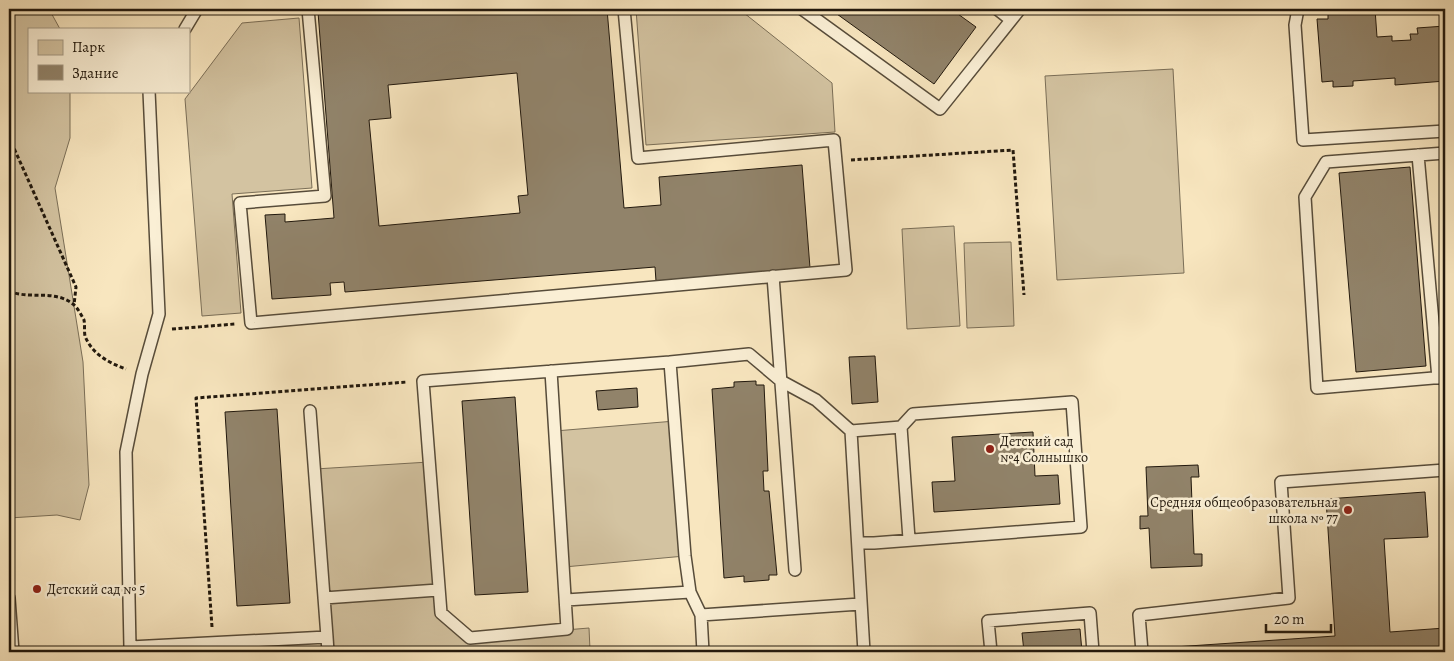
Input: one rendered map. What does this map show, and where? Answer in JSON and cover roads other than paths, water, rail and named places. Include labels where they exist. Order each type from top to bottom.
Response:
[{"type":"lane","points":[[186,28],[197,9]]},
{"type":"lane","points":[[308,9],[325,196],[240,203],[251,323],[846,270],[834,140],[638,158],[624,9]]},
{"type":"lane","points":[[802,9],[940,109],[1020,9]]},
{"type":"lane","points":[[997,9],[1011,20]]},
{"type":"lane","points":[[1298,9],[1295,25],[1303,140],[1445,131]]},
{"type":"lane","points":[[149,92],[158,314],[142,374],[126,452],[130,650],[327,636]]},
{"type":"lane","points":[[1418,155],[1442,378],[1317,388],[1305,197],[1326,162],[1418,155],[1445,153]]},
{"type":"lane","points":[[773,276],[795,570]]},
{"type":"lane","points":[[551,371],[567,629],[470,638],[441,613],[423,381],[749,354],[782,381],[816,400],[851,431],[864,652]]},
{"type":"lane","points":[[670,362],[685,556],[690,592],[701,615],[703,652]]},
{"type":"lane","points":[[851,431],[901,427],[913,414],[1072,402],[1082,527],[858,543]]},
{"type":"lane","points":[[310,411],[328,652]]},
{"type":"lane","points":[[901,427],[909,539]]},
{"type":"lane","points":[[1142,652],[1139,615],[1289,598],[1281,482],[1445,470]]},
{"type":"lane","points":[[324,598],[438,590]]},
{"type":"lane","points":[[566,600],[690,592]]},
{"type":"lane","points":[[9,598],[13,652]]},
{"type":"lane","points":[[701,615],[860,604]]},
{"type":"lane","points":[[991,652],[988,621],[1090,613],[1093,652]]},
{"type":"place","name":"Детский сад №4 Солнышко","points":[[990,449]]},
{"type":"place","name":"Средняя общеобразовательная школа № 77","points":[[1348,510]]},
{"type":"place","name":"Детский сад № 5","points":[[37,589]]}]
